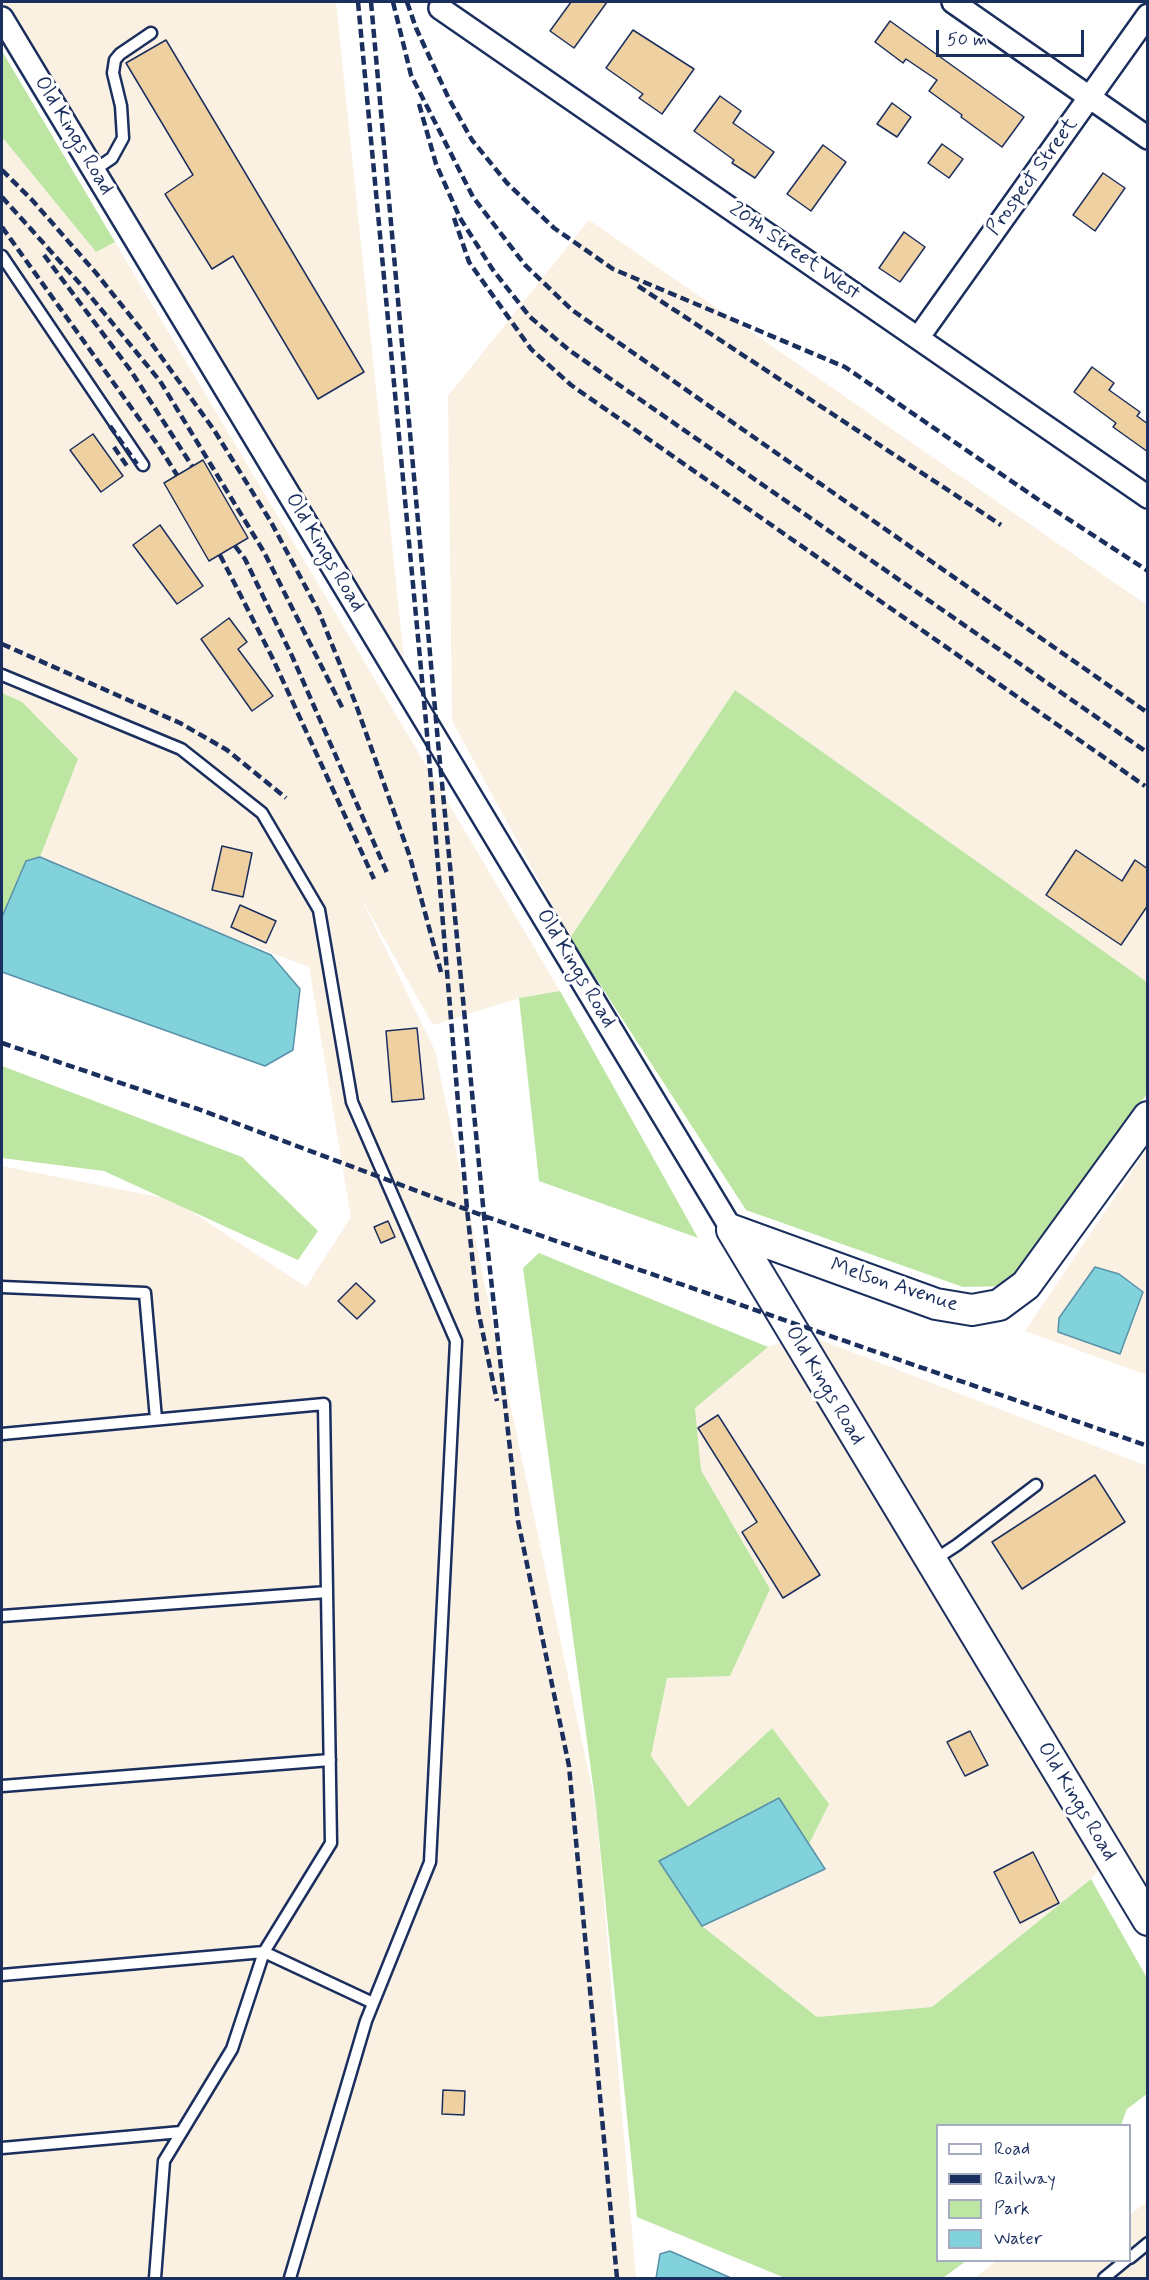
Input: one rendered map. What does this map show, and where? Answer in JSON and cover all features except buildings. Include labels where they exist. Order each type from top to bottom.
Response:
[{"type":"street","points":[[953,2],[1148,138]]},
{"type":"street","name":"20th Street West","points":[[440,8],[1148,497]]},
{"type":"street","name":"Prospect Street","points":[[918,338],[1148,15]]},
{"type":"street","name":"Old Kings Road","points":[[2,18],[1148,1920]]},
{"type":"street","name":"Melson Avenue","points":[[732,1230],[936,1304],[972,1310],[999,1305],[1026,1285],[1148,1117]]},
{"type":"lane","points":[[93,171],[112,158],[123,138],[121,106],[113,73],[115,60],[120,54],[152,33]]},
{"type":"lane","points":[[2,256],[142,465]]},
{"type":"lane","points":[[2,675],[181,749],[262,813],[319,910],[352,1102],[456,1341],[430,1862],[366,2021],[290,2278]]},
{"type":"lane","points":[[2,1287],[145,1293],[156,1419]]},
{"type":"lane","points":[[2,1434],[324,1404],[331,1843],[264,1952],[232,2049],[164,2161],[155,2278]]},
{"type":"lane","points":[[931,1562],[1036,1485]]},
{"type":"lane","points":[[2,1616],[327,1592]]},
{"type":"lane","points":[[2,1786],[330,1760]]},
{"type":"lane","points":[[2,1975],[264,1952],[373,2003]]},
{"type":"lane","points":[[2,2148],[182,2132]]},
{"type":"lane","points":[[1131,2257],[1148,2243]]},
{"type":"lane","points":[[1104,2278],[1124,2262]]},
{"type":"shaded area","points":[[2,2],[336,2],[405,669]]},
{"type":"shaded area","points":[[2,137],[95,251],[115,242],[560,991],[519,998],[433,1025],[360,896],[435,1051],[596,1807],[636,2278],[2,2278],[2,1166],[174,1200],[306,1287],[351,1217],[309,967],[2,850]]},
{"type":"shaded area","points":[[589,220],[1147,605],[1147,982],[735,690],[570,938],[452,721],[448,396]]},
{"type":"shaded area","points":[[1147,1149],[1147,1375],[1025,1331]]},
{"type":"shaded area","points":[[805,1334],[1147,1466],[1147,1903]]},
{"type":"shaded area","points":[[782,1342],[1102,1866],[1091,1879],[932,2007],[817,2017],[702,1926],[824,1869],[809,1844],[829,1804],[688,1808],[651,1756],[667,1678],[770,1589],[701,1470],[695,1407],[768,1347]]},
{"type":"shaded area","points":[[1147,2202],[1147,2278],[975,2278],[995,2262],[1131,2262],[1131,2213]]},
{"type":"green space","points":[[2,51],[115,242],[96,252],[2,137]]},
{"type":"green space","points":[[735,690],[1147,982],[1147,1094],[1009,1286],[963,1287],[746,1210],[570,938]]},
{"type":"green space","points":[[2,693],[22,702],[78,759],[40,857],[26,861],[2,917]]},
{"type":"green space","points":[[560,991],[698,1238],[539,1181],[519,998]]},
{"type":"green space","points":[[2,1066],[242,1157],[318,1231],[298,1260],[104,1171],[2,1158]]},
{"type":"green space","points":[[539,1253],[768,1347],[695,1408],[701,1470],[770,1589],[730,1676],[667,1678],[651,1756],[688,1807],[772,1728],[829,1804],[809,1844],[779,1799],[659,1861],[702,1926],[817,2017],[932,2007],[1091,1879],[1147,1978],[1147,2094],[1127,2109],[1121,2124],[936,2124],[936,2262],[965,2262],[943,2278],[785,2278],[637,2217],[596,1807],[523,1268]]},
{"type":"water","points":[[40,857],[271,955],[300,989],[293,1050],[265,1066],[2,972],[2,917],[26,861]]},
{"type":"water","points":[[1095,1267],[1119,1274],[1143,1292],[1120,1354],[1058,1332],[1059,1318]]},
{"type":"water","points":[[779,1798],[825,1869],[702,1926],[659,1861]]},
{"type":"water","points":[[670,2251],[731,2278],[656,2278],[660,2254]]},
{"type":"railway","points":[[358,2],[426,722],[467,1209],[478,1310],[497,1401]]},
{"type":"railway","points":[[371,2],[438,742],[484,1216],[518,1521],[569,1766],[617,2278]]},
{"type":"railway","points":[[393,2],[411,75],[473,197],[525,265],[572,310],[1148,713]]},
{"type":"railway","points":[[407,2],[416,28],[449,99],[472,140],[507,183],[554,228],[613,269],[845,367],[1039,500],[1148,571]]},
{"type":"railway","points":[[419,104],[436,164],[460,218],[493,270],[530,317],[569,350],[1148,753]]},
{"type":"railway","points":[[2,170],[33,201],[96,273],[144,333],[214,430],[271,522],[319,612],[355,702],[410,857],[441,972]]},
{"type":"railway","points":[[2,197],[82,286],[160,381],[264,552],[343,709]]},
{"type":"railway","points":[[454,218],[469,262],[531,349],[571,385],[1145,786]]},
{"type":"railway","points":[[2,227],[177,475]]},
{"type":"railway","points":[[44,255],[131,371],[192,466]]},
{"type":"railway","points":[[638,286],[1001,525]]},
{"type":"railway","points":[[110,426],[137,464]]},
{"type":"railway","points":[[114,447],[129,469]]},
{"type":"railway","points":[[235,546],[245,559],[292,656],[388,875]]},
{"type":"railway","points":[[220,555],[272,657],[374,879]]},
{"type":"railway","points":[[2,644],[180,723],[227,750],[286,798]]},
{"type":"railway","points":[[2,1043],[198,1109],[484,1216],[1148,1446]]}]
